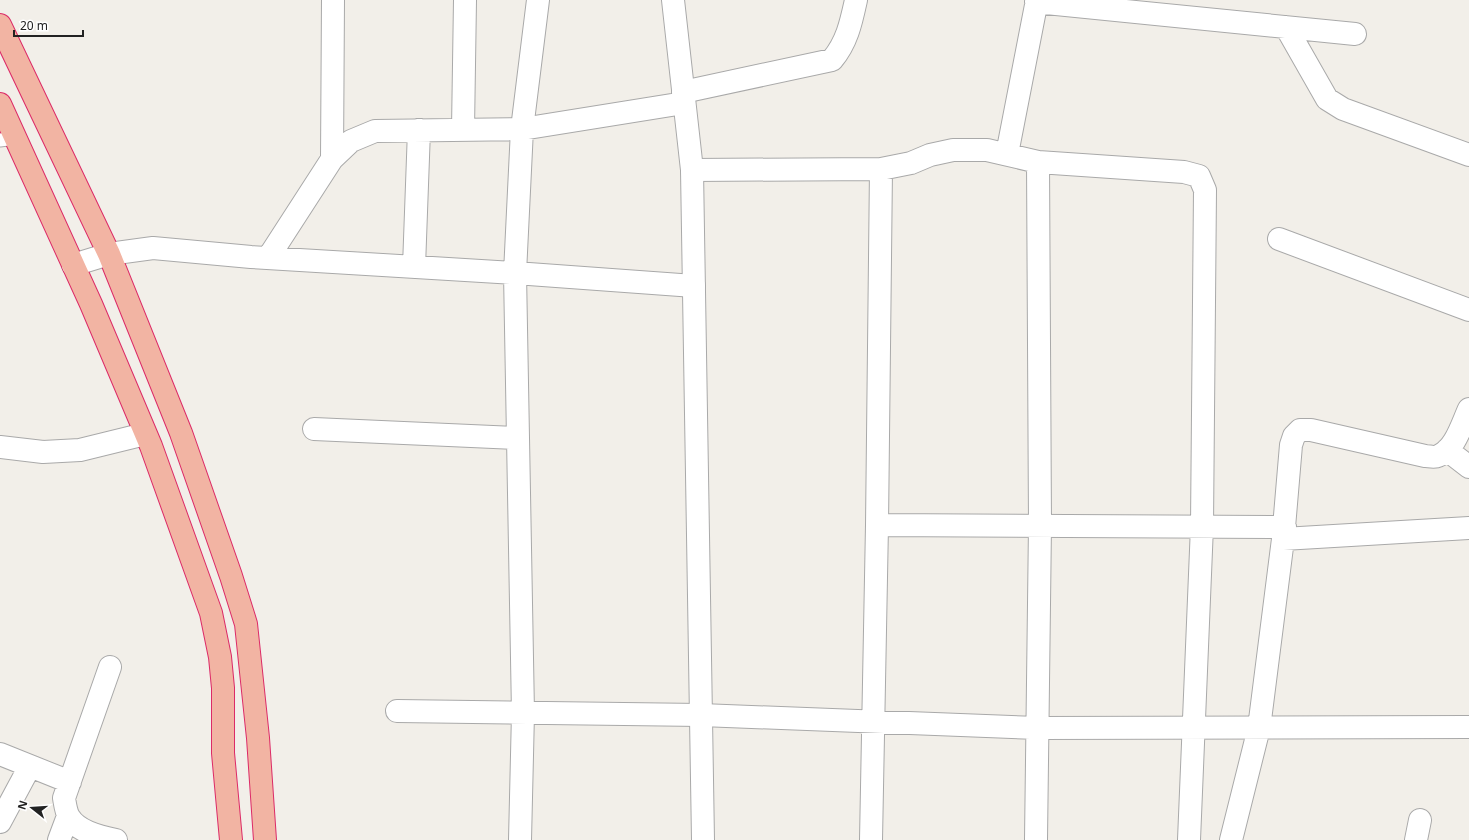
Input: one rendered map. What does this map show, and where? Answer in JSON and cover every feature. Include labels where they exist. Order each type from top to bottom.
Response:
[{"type":"highway","points":[[0,25],[109,254],[181,433],[231,576],[246,624],[258,738],[265,836]]},
{"type":"highway","points":[[0,104],[8,139],[73,265],[145,434],[211,613],[220,657],[223,688],[223,753],[231,840]]},
{"type":"street","points":[[332,160],[333,0]]},
{"type":"street","points":[[463,129],[465,0]]},
{"type":"street","points":[[520,840],[523,713],[515,273],[522,129],[538,0]]},
{"type":"street","points":[[673,0],[692,170],[703,840]]},
{"type":"street","points":[[260,257],[332,160],[351,141],[375,131],[522,129],[684,98],[832,60],[842,48],[849,32],[856,0]]},
{"type":"street","points":[[1007,154],[1037,1],[1192,9],[1286,27],[1354,34]]},
{"type":"street","points":[[1286,27],[1327,99],[1343,109],[1469,155]]},
{"type":"street","points":[[414,267],[419,130]]},
{"type":"street","points":[[692,170],[881,169],[911,163],[930,155],[953,150],[987,150],[1038,162],[1184,172],[1199,176],[1205,190],[1202,526],[1189,840]]},
{"type":"street","points":[[1036,840],[1040,525],[1038,162]]},
{"type":"street","points":[[871,840],[872,722],[877,525],[881,169]]},
{"type":"street","points":[[1279,239],[1469,310]]},
{"type":"street","points":[[73,265],[109,254],[153,248],[260,257],[694,286]]},
{"type":"street","points":[[1231,840],[1259,728],[1284,533],[1291,445],[1294,436],[1300,430],[1311,430],[1425,456],[1437,457],[1447,450],[1455,440],[1469,409]]},
{"type":"street","points":[[314,429],[518,438]]},
{"type":"street","points":[[0,447],[43,452],[80,450],[145,434]]},
{"type":"street","points":[[1447,450],[1469,467]]},
{"type":"street","points":[[877,525],[1202,526],[1284,533],[1469,528]]},
{"type":"street","points":[[59,840],[68,816],[64,798],[110,667]]},
{"type":"street","points":[[397,711],[701,715],[1038,728],[1469,727]]},
{"type":"street","points":[[0,754],[70,782]]},
{"type":"street","points":[[0,822],[30,766]]},
{"type":"street","points":[[68,816],[79,826],[97,836],[116,840]]}]
